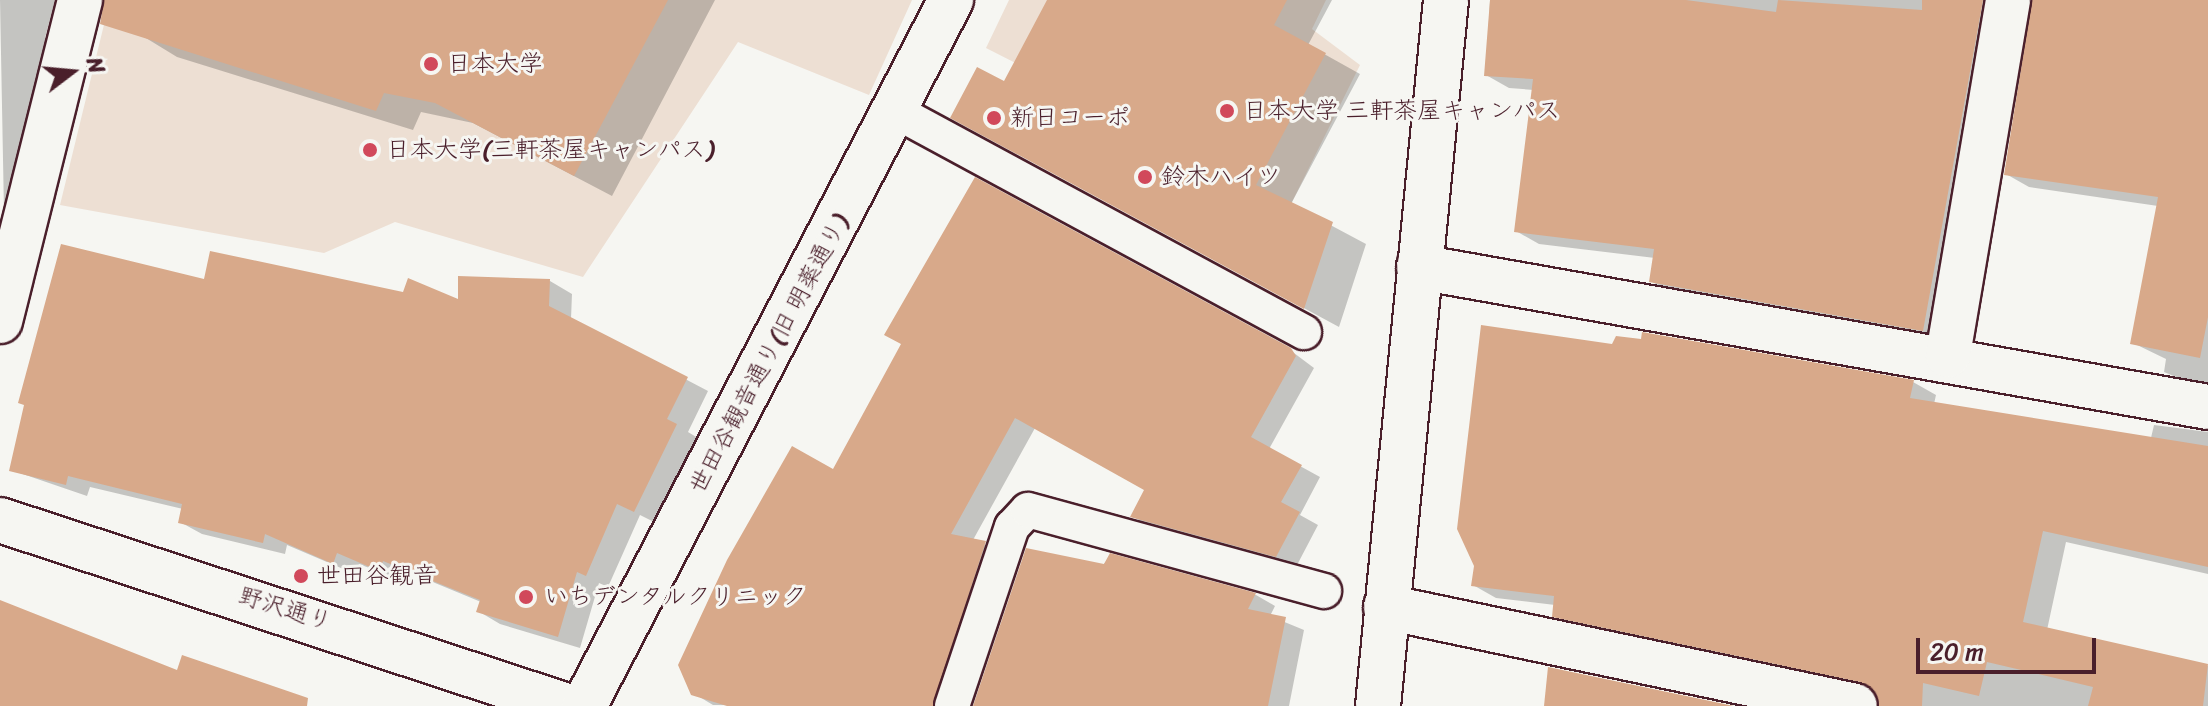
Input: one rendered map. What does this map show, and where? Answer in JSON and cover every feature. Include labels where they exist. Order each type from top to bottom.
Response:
[{"type":"street","points":[[0,321],[80,0]]},
{"type":"street","name":"世田谷観音通り(旧 明薬通り)","points":[[584,706],[951,0]]},
{"type":"street","points":[[1378,706],[1446,0]]},
{"type":"street","points":[[1948,355],[2008,0]]},
{"type":"street","points":[[1419,267],[1948,355],[2208,407]]},
{"type":"street","name":"野沢通り","points":[[0,520],[567,706]]},
{"type":"street","points":[[1386,607],[1855,706]]},
{"type":"lane","points":[[895,111],[1304,332]]},
{"type":"lane","points":[[952,706],[1012,527],[1028,510],[1324,591]]},
{"type":"shaded area","name":"日本大学(三軒茶屋キャンパス)","points":[[110,0],[912,0],[869,95],[738,42],[583,277],[395,222],[324,253],[60,205]]},
{"type":"shaded area","name":"日本大学 三軒茶屋キャンパス","points":[[1009,0],[1326,0],[1312,29],[1360,65],[1291,204],[986,48]]},
{"type":"building","name":"日本大学","points":[[104,0],[668,0],[574,176],[435,103],[384,93],[376,111],[100,24]]},
{"type":"building","points":[[1047,0],[1287,0],[1274,25],[1326,53],[1256,185],[1333,222],[1304,309],[950,118],[977,67],[1004,81]]},
{"type":"building","points":[[1490,0],[1686,0],[1776,12],[1778,0],[1922,10],[1922,0],[1983,0],[1923,331],[1649,282],[1654,249],[1514,232],[1533,79],[1484,76]]},
{"type":"building","points":[[2032,0],[2208,0],[2208,317],[2200,358],[2130,344],[2158,197],[2004,175]]},
{"type":"building","points":[[975,177],[1291,348],[1296,356],[1251,437],[1302,465],[1281,502],[1300,512],[1276,557],[1130,517],[1144,490],[1015,418],[951,534],[986,541],[933,706],[727,706],[691,695],[678,665],[727,560],[792,446],[833,469],[901,344],[884,335]]},
{"type":"building","points":[[61,244],[204,279],[210,251],[403,292],[408,278],[458,299],[458,276],[550,279],[549,306],[688,377],[667,419],[677,424],[634,512],[617,504],[586,576],[577,572],[558,637],[476,612],[480,600],[383,561],[379,571],[337,553],[333,564],[265,534],[263,543],[178,523],[182,504],[68,476],[66,485],[9,471],[24,405],[18,403]]},
{"type":"building","points":[[1481,325],[1612,344],[1616,336],[1641,339],[1642,332],[1914,380],[1910,398],[2208,446],[2208,567],[2043,531],[2023,622],[2208,664],[2203,706],[2088,706],[2093,687],[1987,662],[1979,696],[1923,683],[1922,706],[1879,706],[1860,682],[1552,617],[1554,596],[1471,586],[1474,566],[1457,529]]},
{"type":"building","points":[[1026,548],[1104,564],[1110,553],[1256,593],[1248,609],[1286,617],[1268,706],[973,706]]},
{"type":"building","points":[[0,600],[177,670],[182,655],[308,698],[307,706],[0,706]]},
{"type":"building","points":[[1548,667],[1734,706],[1544,706]]},
{"type":"place","name":"日本大学","points":[[431,64]]},
{"type":"place","name":"日本大学 三軒茶屋キャンパス","points":[[1227,111]]},
{"type":"place","name":"新日コーポ","points":[[994,118]]},
{"type":"place","name":"日本大学(三軒茶屋キャンパス)","points":[[370,150]]},
{"type":"place","name":"鈴木ハイツ","points":[[1145,177]]},
{"type":"place","name":"世田谷観音","points":[[301,576]]},
{"type":"place","name":"いちデンタルクリニック","points":[[526,597]]}]
